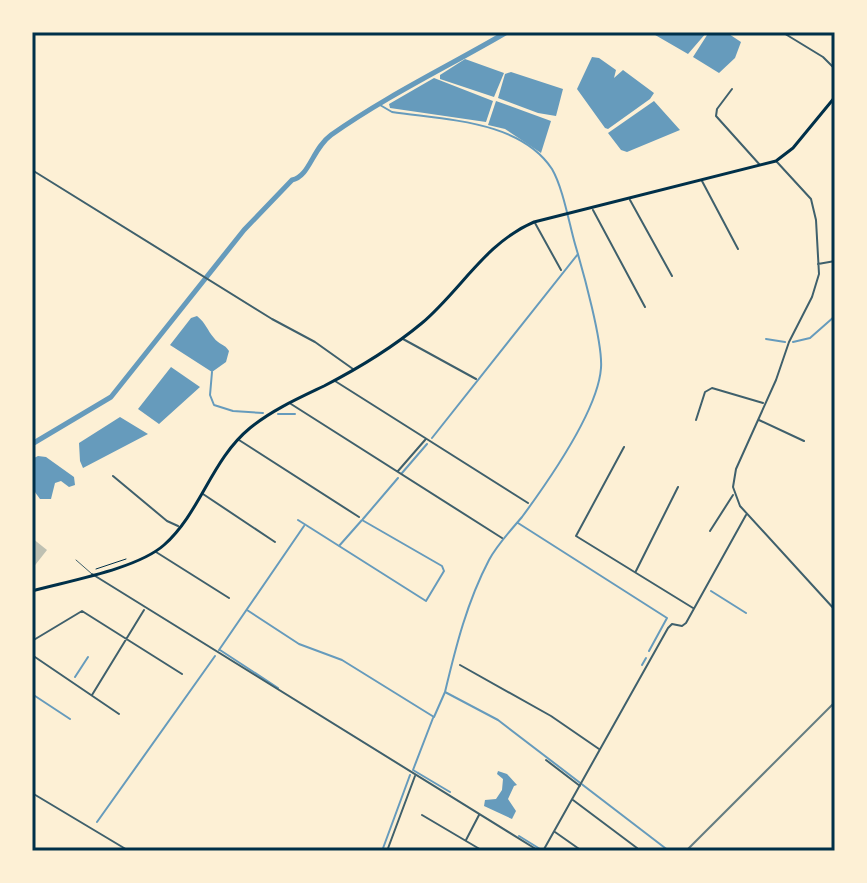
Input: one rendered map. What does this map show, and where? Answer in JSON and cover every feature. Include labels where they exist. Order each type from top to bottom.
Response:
[{"type":"main road","points":[[32,591],[129,563],[155,552],[180,526],[217,465],[238,439],[264,418],[354,370],[402,338],[426,319],[498,243],[534,222],[776,161],[793,148],[835,97]]},
{"type":"street","points":[[782,32],[823,57],[835,69]]},
{"type":"street","points":[[732,89],[717,109],[716,116],[760,166]]},
{"type":"street","points":[[776,161],[811,199],[816,220],[819,274],[735,472],[734,494],[746,514],[835,610]]},
{"type":"street","points":[[32,170],[272,319],[315,342],[354,370]]},
{"type":"street","points":[[701,180],[738,249]]},
{"type":"street","points":[[629,199],[672,276]]},
{"type":"street","points":[[592,207],[645,307]]},
{"type":"street","points":[[534,222],[561,270]]},
{"type":"street","points":[[818,264],[835,261]]},
{"type":"street","points":[[402,338],[476,379]]},
{"type":"street","points":[[334,381],[528,503]]},
{"type":"street","points":[[696,420],[705,392],[712,388],[765,403]]},
{"type":"street","points":[[290,403],[502,538]]},
{"type":"street","points":[[758,420],[804,441]]},
{"type":"street","points":[[238,439],[359,517]]},
{"type":"street","points":[[397,472],[426,439]]},
{"type":"street","points":[[624,447],[576,536],[694,608]]},
{"type":"street","points":[[113,476],[167,521],[180,526]]},
{"type":"street","points":[[635,572],[678,487]]},
{"type":"street","points":[[201,493],[275,542]]},
{"type":"street","points":[[710,531],[734,494]]},
{"type":"street","points":[[92,574],[541,851],[668,628],[673,624],[685,625],[746,514]]},
{"type":"street","points":[[155,552],[229,598]]},
{"type":"street","points":[[92,695],[145,609]]},
{"type":"street","points":[[32,641],[82,611],[182,674]]},
{"type":"street","points":[[32,655],[119,714]]},
{"type":"street","points":[[460,665],[551,716],[600,750]]},
{"type":"street","points":[[546,760],[581,785]]},
{"type":"street","points":[[387,851],[415,776]]},
{"type":"street","points":[[33,794],[129,851]]},
{"type":"street","points":[[572,799],[637,848]]},
{"type":"street","points":[[422,815],[483,851]]},
{"type":"street","points":[[465,841],[479,815]]},
{"type":"street","points":[[554,832],[582,851]]},
{"type":"lane","points":[[76,560],[92,574]]},
{"type":"water","points":[[650,32],[707,32],[688,54]]},
{"type":"water","points":[[709,32],[726,32],[741,42],[735,58],[719,73],[693,57]]},
{"type":"water","points":[[592,57],[599,58],[616,70],[614,78],[623,70],[654,93],[608,129],[577,89]]},
{"type":"water","points":[[465,59],[504,73],[494,97],[440,79],[440,75]]},
{"type":"water","points":[[511,72],[563,89],[556,116],[538,113],[498,98],[505,74]]},
{"type":"water","points":[[434,78],[493,101],[486,122],[390,108],[389,104]]},
{"type":"water","points":[[496,101],[551,121],[541,153],[505,129],[488,125]]},
{"type":"water","points":[[654,101],[680,130],[627,152],[621,150],[608,133]]},
{"type":"water","points":[[197,316],[229,351],[226,362],[212,372],[170,345],[191,318]]},
{"type":"water","points":[[171,367],[200,387],[159,424],[138,409]]},
{"type":"water","points":[[120,417],[148,434],[83,468],[79,443]]},
{"type":"water","points":[[46,457],[74,477],[75,485],[69,487],[61,481],[55,483],[51,499],[40,499],[32,488],[32,459]]},
{"type":"water","points":[[498,771],[507,774],[517,785],[508,799],[516,811],[512,819],[484,806],[485,800],[496,799],[502,790],[503,779],[497,774]]},
{"type":"building","points":[[32,538],[47,550],[32,569]]},
{"type":"waterway","points":[[32,444],[111,397],[244,230],[292,180],[303,173],[319,147],[331,135],[396,94],[507,32]]},
{"type":"waterway","points":[[380,105],[392,112],[480,125],[521,141],[538,153],[552,169],[563,196],[592,307],[601,357],[598,385],[570,446],[522,517],[496,549],[481,576],[463,624],[445,692],[498,720],[669,851]]},
{"type":"waterway","points":[[432,438],[578,254]]},
{"type":"waterway","points":[[793,342],[810,338],[835,316]]},
{"type":"waterway","points":[[766,339],[785,342]]},
{"type":"waterway","points":[[212,372],[210,395],[214,405],[233,411],[263,413]]},
{"type":"waterway","points":[[278,414],[295,414]]},
{"type":"waterway","points":[[402,473],[427,444]]},
{"type":"waterway","points":[[363,519],[398,478]]},
{"type":"waterway","points":[[298,520],[426,601],[444,571],[442,566],[362,520],[339,546]]},
{"type":"waterway","points":[[518,523],[667,618],[649,651]]},
{"type":"waterway","points":[[219,650],[304,526]]},
{"type":"waterway","points":[[711,591],[746,613]]},
{"type":"waterway","points":[[247,610],[299,644],[342,660],[434,717],[445,692]]},
{"type":"waterway","points":[[220,650],[278,688]]},
{"type":"waterway","points":[[97,822],[215,656]]},
{"type":"waterway","points":[[75,677],[88,657]]},
{"type":"waterway","points":[[642,665],[646,658]]},
{"type":"waterway","points":[[32,694],[70,719]]},
{"type":"waterway","points":[[433,718],[413,770],[450,792]]},
{"type":"waterway","points":[[382,851],[410,775]]},
{"type":"waterway","points":[[519,836],[540,849]]},
{"type":"railway","points":[[686,851],[835,702]]}]
